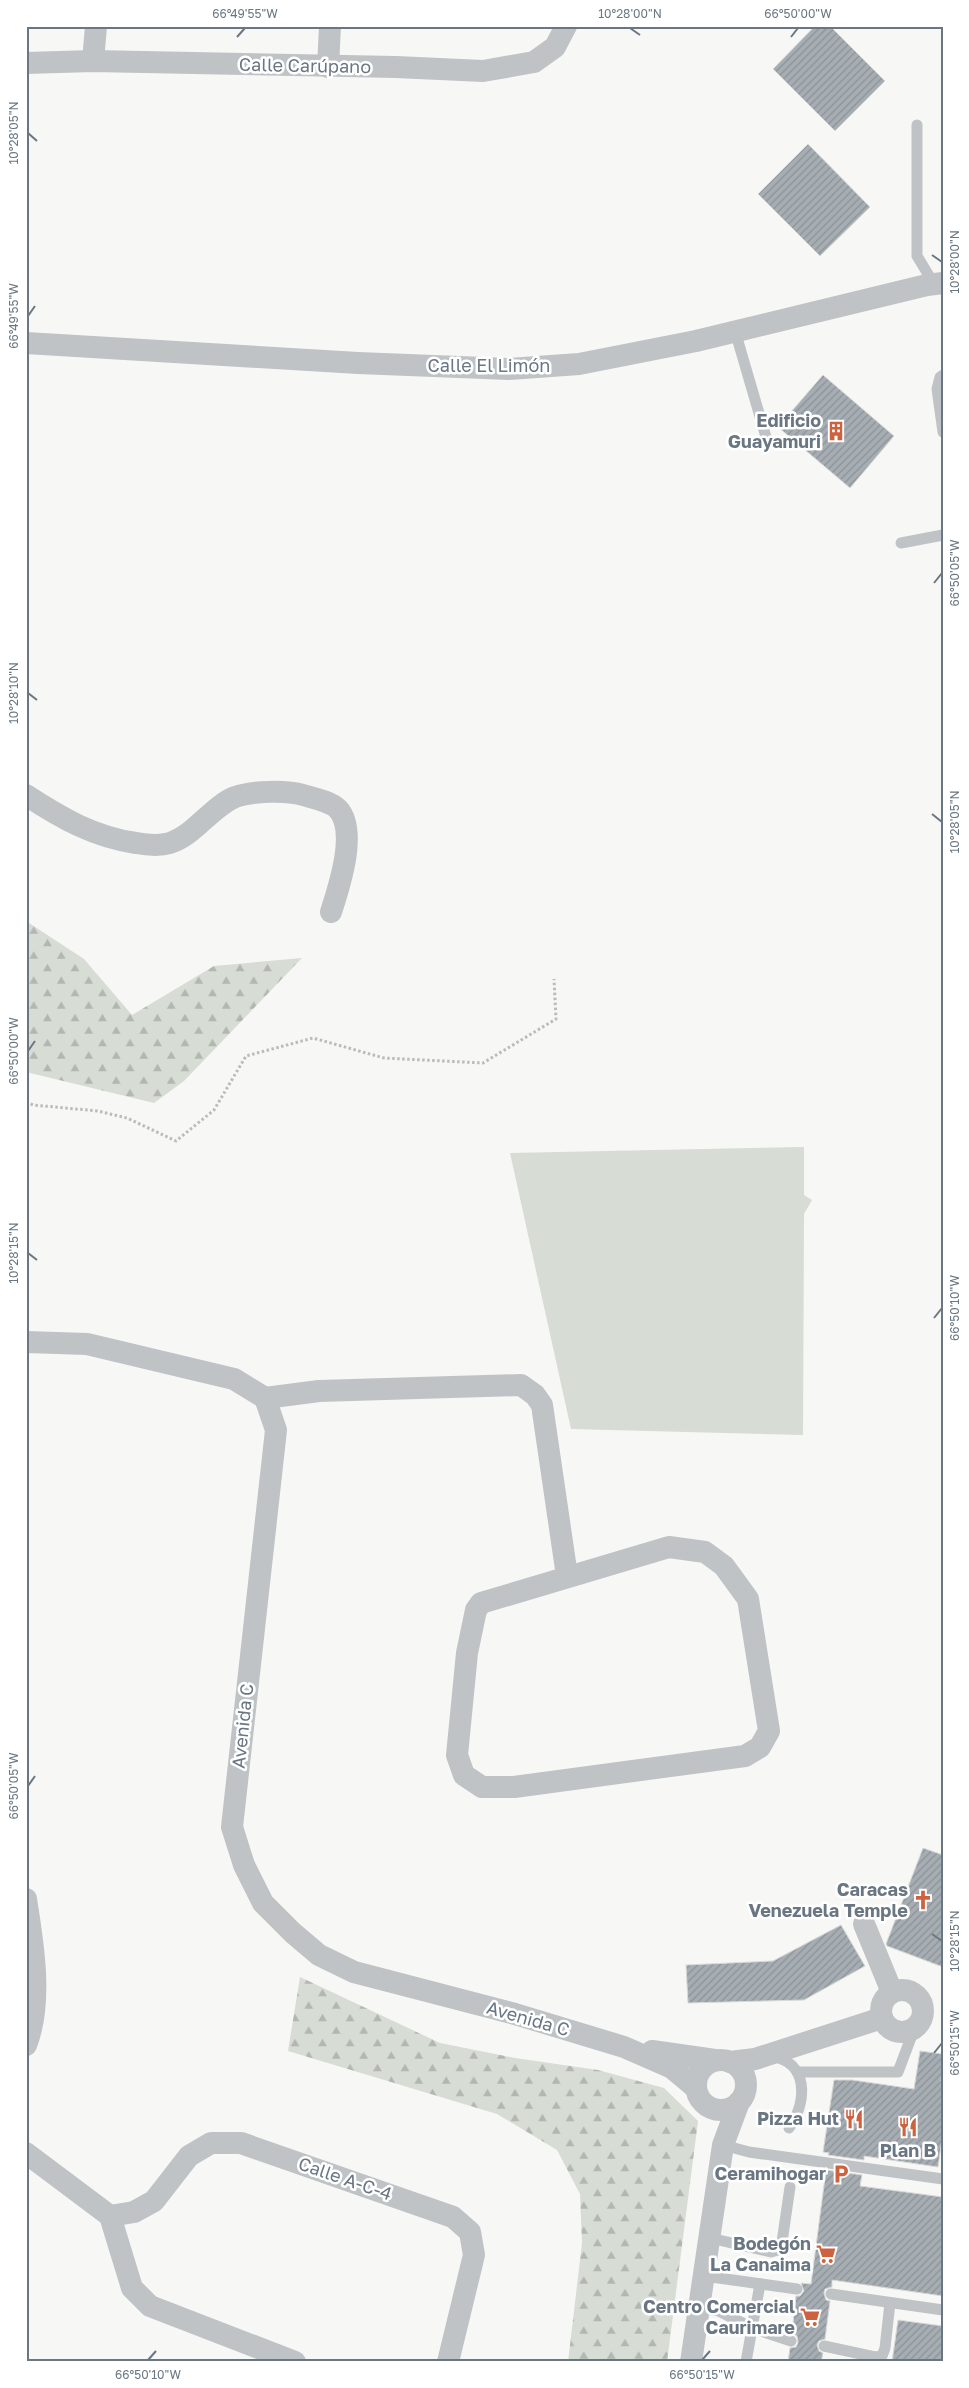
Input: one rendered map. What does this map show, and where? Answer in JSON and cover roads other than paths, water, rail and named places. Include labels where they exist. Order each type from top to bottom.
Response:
[{"type":"street","points":[[93,62],[96,26]]},
{"type":"street","points":[[328,67],[330,26]]},
{"type":"street","name":"Calle Carúpano","points":[[26,63],[93,62],[483,71],[534,62],[555,47],[566,26]]},
{"type":"street","name":"Calle El Limón","points":[[26,343],[509,370],[579,364],[735,331],[938,284]]},
{"type":"street","points":[[26,795],[56,815],[83,829],[114,840],[148,845],[171,843],[236,797],[263,793],[293,792],[319,799],[338,809],[346,828],[345,864],[332,912]]},
{"type":"street","points":[[26,1342],[97,1346],[234,1378],[265,1398],[319,1391],[520,1386],[535,1395],[542,1404],[567,1576]]},
{"type":"street","name":"Avenida C","points":[[265,1398],[276,1430],[232,1826],[244,1865],[263,1902],[293,1933],[319,1954],[354,1972],[515,2014],[624,2047],[672,2068],[696,2088],[700,2100],[716,2110],[729,2109],[785,2053]]},
{"type":"street","points":[[669,1547],[705,1552],[724,1566],[748,1599],[769,1731],[760,1747],[746,1756],[514,1787],[482,1787],[464,1775],[458,1755],[466,1653],[476,1610],[481,1603],[490,1598],[567,1576],[669,1547]]},
{"type":"street","points":[[26,1900],[34,1947],[34,1988],[33,2011],[26,2046]]},
{"type":"street","points":[[864,1924],[892,1992]]},
{"type":"street","points":[[906,1991],[912,1993],[921,2003],[922,2016],[915,2027],[901,2032],[893,2030],[882,2018],[882,2003],[892,1992],[906,1991]]},
{"type":"street","name":"Avenida C","points":[[624,2047],[722,2061],[755,2059],[785,2053],[882,2018]]},
{"type":"street","points":[[696,2088],[697,2076],[704,2066],[722,2061],[742,2073],[742,2095]]},
{"type":"street","name":"Avenida C","points":[[691,2362],[723,2145],[742,2095]]},
{"type":"street","name":"Avenida C","points":[[710,2108],[718,2122],[723,2145]]},
{"type":"street","name":"Calle A-C-4","points":[[110,2216],[134,2212],[154,2201],[189,2156],[211,2143],[241,2142],[453,2217],[470,2232],[474,2254],[448,2362]]},
{"type":"street","points":[[26,2153],[110,2216],[132,2288],[150,2306],[295,2362]]},
{"type":"lane","points":[[917,125],[917,256],[938,284]]},
{"type":"lane","points":[[735,331],[768,444]]},
{"type":"lane","points":[[943,375],[940,377],[937,389],[943,432]]},
{"type":"lane","points":[[901,543],[943,535]]},
{"type":"lane","points":[[797,2072],[898,2072],[915,2027]]},
{"type":"lane","points":[[785,2053],[788,2061],[802,2081],[802,2097],[797,2117],[789,2128]]},
{"type":"lane","points":[[723,2145],[749,2152],[943,2179]]},
{"type":"lane","points":[[710,2238],[771,2252],[778,2250],[790,2187]]},
{"type":"lane","points":[[704,2276],[797,2289]]},
{"type":"lane","points":[[746,2362],[760,2284]]},
{"type":"lane","points":[[831,2294],[943,2310]]},
{"type":"lane","points":[[824,2346],[874,2357],[882,2356],[890,2303]]},
{"type":"lane","points":[[699,2308],[719,2311],[752,2328],[790,2341]]},
{"type":"place","name":"Edificio Guayamuri","points":[[836,431]]},
{"type":"place","name":"Caracas Venezuela Temple","points":[[923,1900]]},
{"type":"place","name":"Pizza Hut","points":[[854,2119]]},
{"type":"place","name":"Plan B","points":[[908,2127]]},
{"type":"place","name":"Ceramihogar","points":[[841,2174]]},
{"type":"place","name":"Bodegón La Canaima","points":[[826,2254]]},
{"type":"place","name":"Centro Comercial Caurimare","points":[[810,2317]]}]
